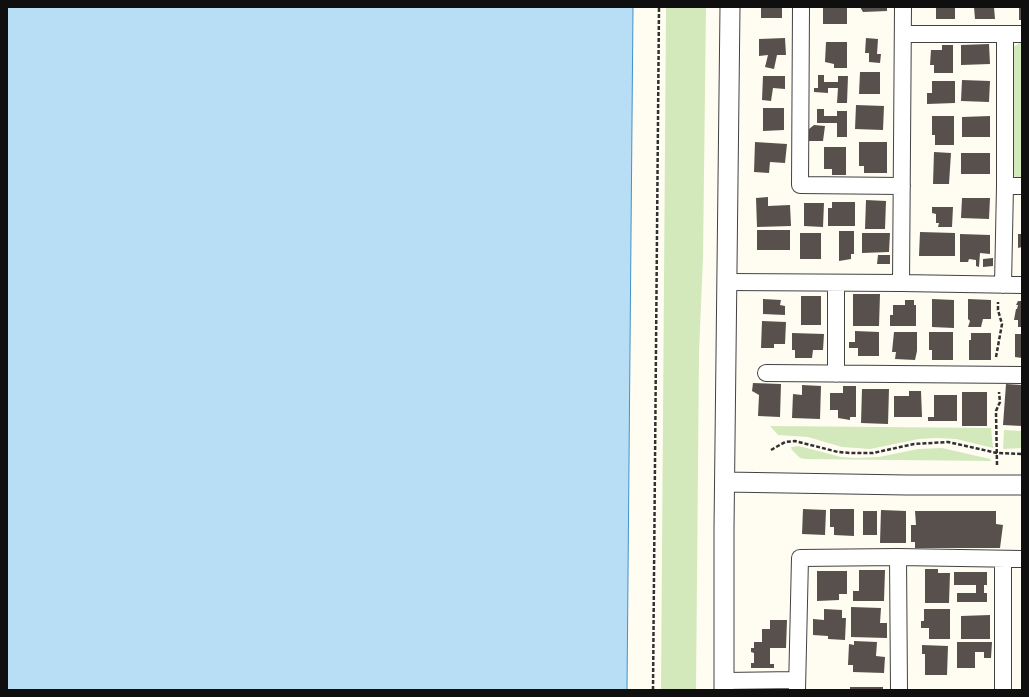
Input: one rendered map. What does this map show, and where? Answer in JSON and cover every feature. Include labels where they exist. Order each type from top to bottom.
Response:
[{"type":"street","points":[[730,7],[724,685],[797,685],[800,558],[1022,558]]},
{"type":"street","points":[[801,7],[800,185],[902,186]]},
{"type":"street","points":[[901,283],[903,7]]},
{"type":"street","points":[[903,34],[1022,34]]},
{"type":"street","points":[[1004,285],[1006,186],[1005,34]]},
{"type":"street","points":[[1006,186],[1022,186]]},
{"type":"street","points":[[727,282],[1022,285]]},
{"type":"street","points":[[836,283],[836,374]]},
{"type":"street","points":[[766,373],[1022,375]]},
{"type":"street","points":[[725,482],[1022,485]]},
{"type":"street","points":[[898,557],[899,690]]},
{"type":"street","points":[[1002,559],[1002,690]]},
{"type":"path","points":[[653,690],[659,7]]},
{"type":"path","points":[[771,450],[785,442],[795,441],[838,452],[850,453],[872,453],[914,444],[948,442],[997,453],[1022,454]]},
{"type":"green space","points":[[666,7],[706,7],[703,258],[699,352],[696,690],[661,690]]},
{"type":"green space","points":[[1022,43],[1022,180],[1018,180],[1012,173],[1013,47]]},
{"type":"green space","points":[[770,426],[991,428],[993,448],[956,439],[937,438],[919,439],[870,449],[842,447],[808,437],[778,435]]},
{"type":"green space","points":[[1004,430],[1022,431],[1022,448],[1003,449]]},
{"type":"green space","points":[[799,446],[841,457],[855,458],[879,457],[918,449],[942,448],[990,459],[991,461],[805,459],[800,458],[791,447]]},
{"type":"water","points":[[7,7],[633,7],[627,690],[7,690]]},
{"type":"building","points":[[761,7],[782,7],[782,18],[761,18]]},
{"type":"building","points":[[823,7],[847,7],[847,24],[823,24]]},
{"type":"building","points":[[860,7],[887,7],[887,11],[863,12]]},
{"type":"building","points":[[936,7],[955,7],[955,19],[936,19]]},
{"type":"building","points":[[974,7],[994,7],[995,19],[975,19]]},
{"type":"building","points":[[1019,7],[1022,7],[1022,20],[1019,20]]},
{"type":"building","points":[[785,38],[786,55],[777,55],[774,69],[765,67],[768,55],[759,56],[759,39]]},
{"type":"building","points":[[866,38],[878,39],[877,54],[881,54],[880,63],[869,62],[869,53],[865,53]]},
{"type":"building","points":[[826,42],[847,42],[847,68],[834,68],[834,64],[825,62]]},
{"type":"building","points":[[989,44],[990,64],[961,65],[961,45]]},
{"type":"building","points":[[942,45],[953,45],[953,73],[934,73],[934,65],[930,65],[931,50],[942,50]]},
{"type":"building","points":[[860,72],[880,72],[880,94],[859,94]]},
{"type":"building","points":[[818,75],[824,75],[824,82],[838,82],[838,76],[848,76],[847,103],[837,103],[838,88],[828,88],[828,93],[814,92],[814,88],[818,88]]},
{"type":"building","points":[[763,76],[785,76],[785,89],[773,88],[771,101],[762,100]]},
{"type":"building","points":[[962,80],[990,81],[989,102],[961,101]]},
{"type":"building","points":[[932,81],[955,81],[955,103],[927,104],[927,93],[932,93]]},
{"type":"building","points":[[856,105],[884,106],[883,130],[855,129]]},
{"type":"building","points":[[763,108],[784,108],[784,130],[763,131]]},
{"type":"building","points":[[817,109],[824,109],[824,116],[837,116],[837,111],[847,111],[847,137],[837,137],[837,123],[817,123]]},
{"type":"building","points":[[932,116],[954,116],[954,145],[935,145],[935,135],[932,135]]},
{"type":"building","points":[[990,116],[990,137],[962,137],[962,117]]},
{"type":"building","points":[[814,125],[825,126],[823,141],[809,141],[809,129]]},
{"type":"building","points":[[755,142],[787,144],[785,163],[770,162],[769,173],[754,172]]},
{"type":"building","points":[[859,142],[887,142],[887,173],[864,173],[864,166],[859,166]]},
{"type":"building","points":[[824,147],[846,147],[846,175],[832,175],[832,169],[824,169]]},
{"type":"building","points":[[934,152],[951,153],[949,184],[933,184]]},
{"type":"building","points":[[961,153],[990,153],[990,174],[961,174]]},
{"type":"building","points":[[768,197],[768,206],[790,205],[791,226],[757,227],[756,198]]},
{"type":"building","points":[[962,198],[990,198],[989,219],[961,218]]},
{"type":"building","points":[[866,200],[886,201],[885,229],[865,229]]},
{"type":"building","points":[[832,202],[855,202],[855,226],[828,226],[828,208],[832,208]]},
{"type":"building","points":[[804,203],[824,203],[823,227],[804,226]]},
{"type":"building","points":[[932,207],[953,207],[952,227],[938,227],[939,223],[936,223],[936,214],[932,213]]},
{"type":"building","points":[[757,230],[790,230],[790,250],[757,250]]},
{"type":"building","points":[[839,231],[854,231],[854,254],[851,254],[851,259],[839,261]]},
{"type":"building","points":[[920,232],[955,233],[955,256],[919,256]]},
{"type":"building","points":[[800,233],[821,233],[821,259],[800,259]]},
{"type":"building","points":[[862,233],[890,233],[889,252],[862,253]]},
{"type":"building","points":[[960,234],[990,235],[990,254],[980,253],[979,267],[976,266],[976,260],[969,259],[968,262],[960,262]]},
{"type":"building","points":[[1018,234],[1022,234],[1022,247],[1018,248]]},
{"type":"building","points":[[878,255],[890,255],[890,264],[877,264]]},
{"type":"building","points":[[993,258],[993,266],[983,267],[983,259]]},
{"type":"building","points":[[853,294],[880,294],[879,326],[853,326]]},
{"type":"building","points":[[801,296],[821,296],[821,325],[801,325]]},
{"type":"building","points":[[763,299],[781,300],[780,305],[785,306],[785,315],[763,314]]},
{"type":"building","points":[[932,299],[954,300],[954,328],[932,327]]},
{"type":"building","points":[[968,299],[991,300],[991,319],[983,319],[981,327],[968,327],[970,321],[968,319]]},
{"type":"building","points":[[905,300],[914,300],[914,305],[916,305],[916,326],[890,326],[890,315],[893,315],[893,305],[905,305]]},
{"type":"building","points":[[1018,301],[1022,301],[1022,327],[1018,327],[1018,320],[1014,320]]},
{"type":"building","points":[[762,321],[786,322],[785,344],[774,344],[774,348],[761,348]]},
{"type":"building","points":[[855,331],[879,332],[879,356],[858,356],[858,348],[849,348],[849,342],[855,342]]},
{"type":"building","points":[[894,332],[917,332],[917,351],[915,360],[895,359],[896,352],[892,352]]},
{"type":"building","points":[[929,332],[953,332],[953,360],[932,360],[932,350],[929,350]]},
{"type":"building","points":[[792,333],[824,334],[823,350],[813,350],[812,358],[795,358],[795,350],[792,350]]},
{"type":"building","points":[[971,333],[991,333],[991,360],[969,360],[969,340],[971,340]]},
{"type":"building","points":[[1015,334],[1022,334],[1022,358],[1015,357]]},
{"type":"building","points":[[753,383],[781,384],[780,417],[758,416],[759,395],[752,391]]},
{"type":"building","points":[[1006,384],[1022,385],[1022,426],[1003,425]]},
{"type":"building","points":[[802,385],[821,386],[820,419],[792,418],[793,394],[802,395]]},
{"type":"building","points":[[843,386],[856,386],[856,417],[850,417],[850,420],[838,418],[838,410],[830,410],[830,393],[843,393]]},
{"type":"building","points":[[862,389],[889,389],[888,424],[861,423]]},
{"type":"building","points":[[909,391],[921,391],[922,417],[894,417],[894,396],[909,396]]},
{"type":"building","points":[[962,392],[987,392],[987,426],[962,426]]},
{"type":"building","points":[[934,395],[957,395],[957,421],[928,421],[928,417],[934,417]]},
{"type":"building","points":[[803,509],[826,510],[825,535],[802,534]]},
{"type":"building","points":[[830,509],[854,509],[854,536],[834,535],[834,527],[830,527]]},
{"type":"building","points":[[881,510],[906,511],[906,543],[880,543]]},
{"type":"building","points":[[863,511],[877,511],[877,535],[863,535]]},
{"type":"building","points":[[915,511],[996,511],[996,524],[1003,525],[1000,548],[915,548],[915,542],[911,542],[911,525],[916,525]]},
{"type":"building","points":[[925,569],[938,569],[938,573],[950,573],[949,603],[925,603]]},
{"type":"building","points":[[859,570],[885,570],[884,601],[853,601],[853,591],[859,591]]},
{"type":"building","points":[[817,571],[847,571],[847,594],[839,594],[839,600],[817,601]]},
{"type":"building","points":[[954,572],[987,572],[987,585],[984,585],[984,593],[987,593],[987,602],[957,602],[957,593],[976,593],[976,585],[954,585]]},
{"type":"building","points":[[851,607],[881,608],[880,623],[887,623],[887,638],[851,637]]},
{"type":"building","points":[[824,609],[842,610],[842,618],[846,618],[845,640],[828,639],[828,636],[813,635],[813,619],[824,620]]},
{"type":"building","points":[[924,609],[950,609],[950,639],[929,639],[929,628],[921,628],[921,621],[924,621]]},
{"type":"building","points":[[990,615],[990,639],[961,639],[961,616]]},
{"type":"building","points":[[770,620],[787,620],[786,648],[770,648],[770,664],[774,664],[774,668],[751,668],[751,663],[754,663],[754,653],[751,652],[751,648],[754,648],[754,642],[762,642],[762,629],[770,629]]},
{"type":"building","points":[[854,641],[877,642],[876,656],[885,657],[884,673],[853,672],[853,665],[848,665],[849,644],[854,645]]},
{"type":"building","points":[[957,642],[992,642],[991,658],[984,658],[984,652],[975,652],[975,668],[957,668]]},
{"type":"building","points":[[922,645],[948,646],[947,675],[925,675],[925,654],[922,654]]},
{"type":"building","points":[[850,687],[883,687],[883,690],[850,690]]}]
